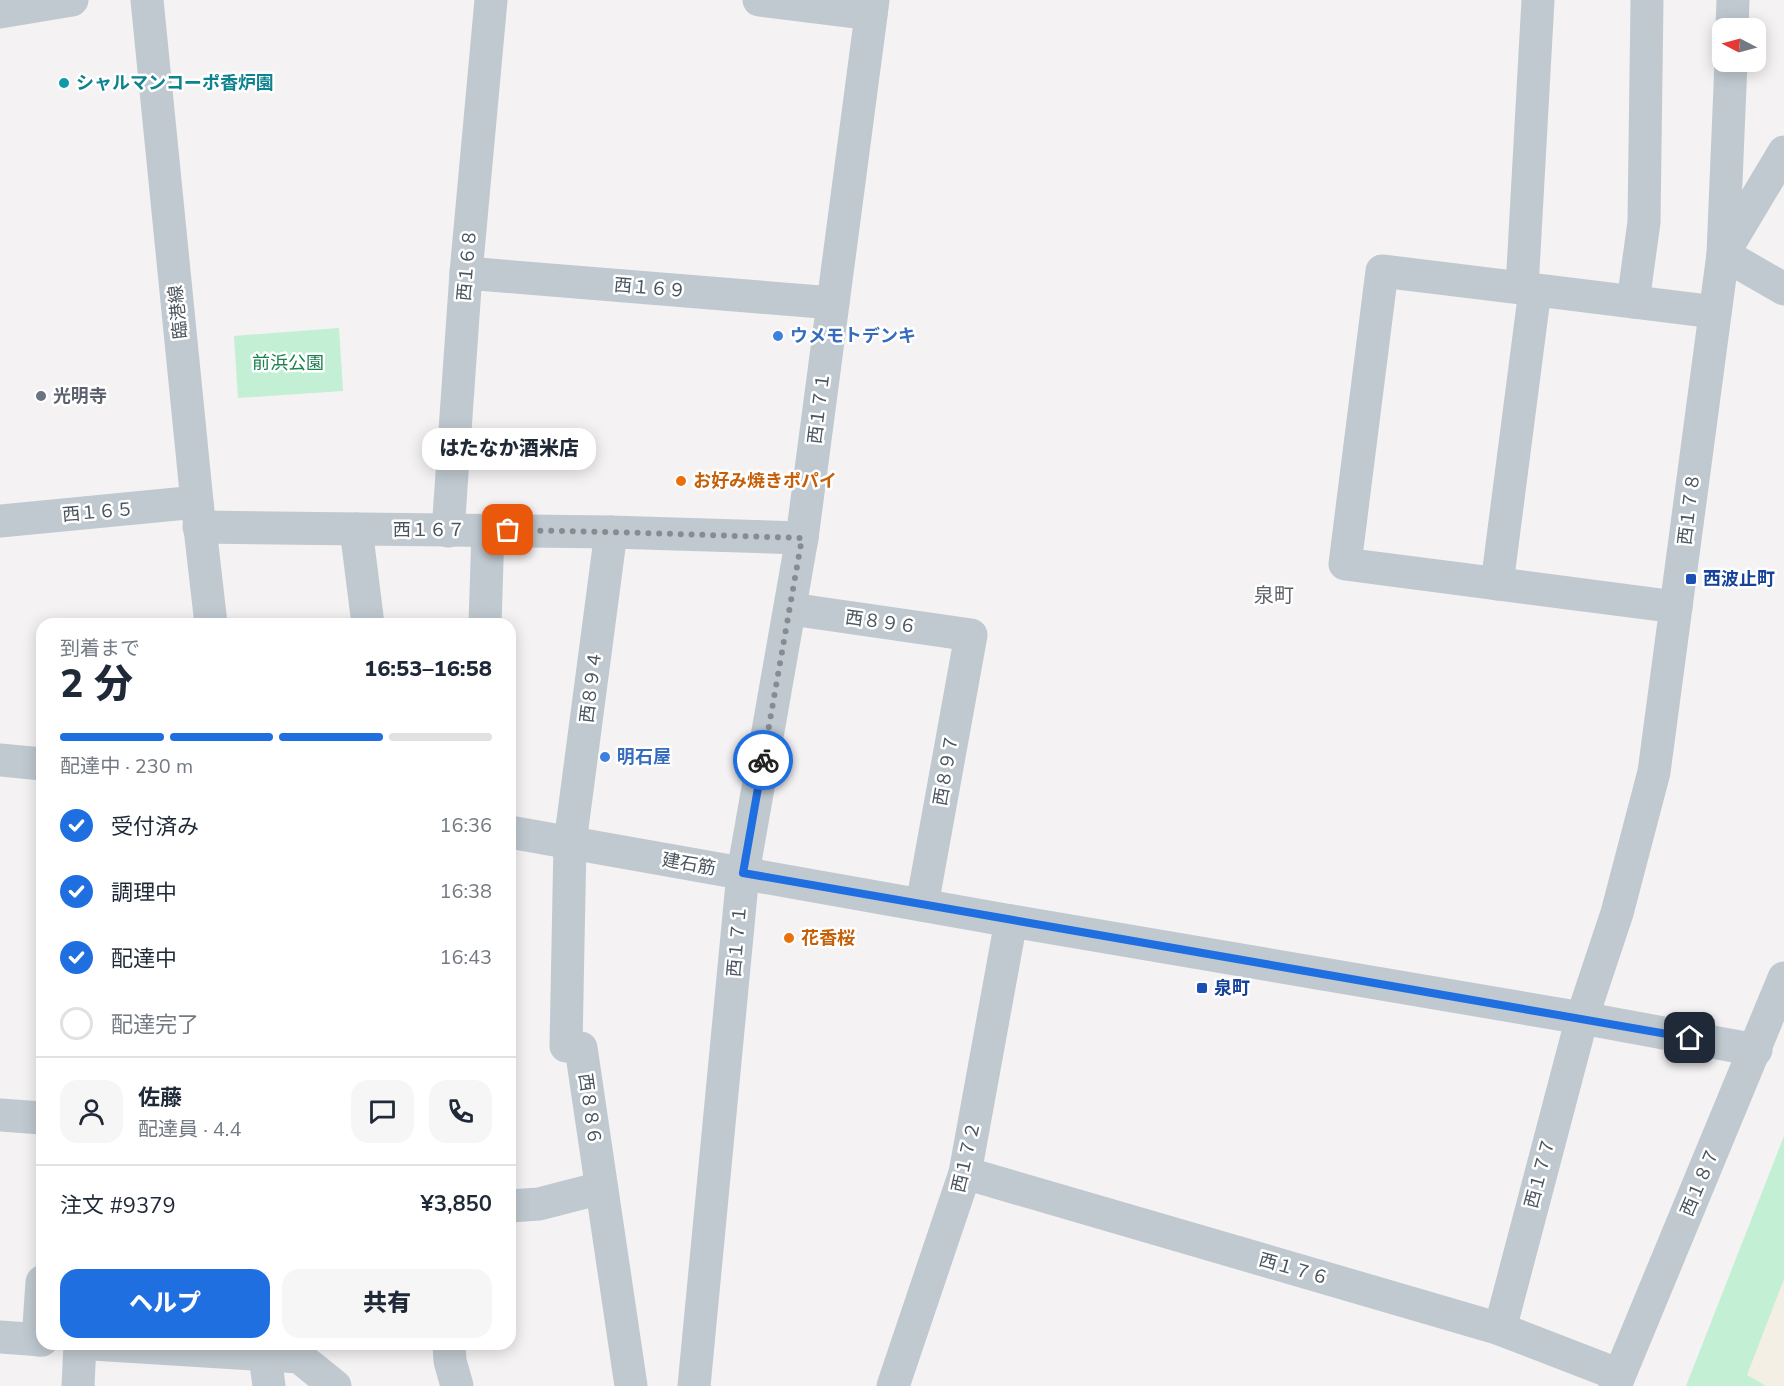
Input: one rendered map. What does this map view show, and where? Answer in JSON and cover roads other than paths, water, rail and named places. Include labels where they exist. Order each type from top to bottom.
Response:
[{"type":"street","points":[[0,12],[72,0]]},
{"type":"street","name":"臨港線","points":[[147,0],[210,618]]},
{"type":"street","name":"西１６８","points":[[448,531],[466,273],[491,0]]},
{"type":"street","points":[[759,0],[872,7]]},
{"type":"street","points":[[1497,584],[1528,289],[1538,0]]},
{"type":"street","points":[[1633,302],[1644,222],[1647,0]]},
{"type":"street","points":[[1732,18],[1733,0]]},
{"type":"street","name":"西１７１","points":[[694,1386],[743,873],[802,538],[872,7]]},
{"type":"street","name":"西１７８","points":[[1582,1018],[1617,914],[1654,772],[1723,254],[1731,72]]},
{"type":"street","points":[[1784,152],[1723,254],[1784,289]]},
{"type":"street","points":[[1676,607],[1346,564],[1382,270],[1715,312]]},
{"type":"street","name":"西１６９","points":[[466,273],[833,303]]},
{"type":"street","name":"西１６５","points":[[0,521],[198,515]]},
{"type":"street","name":"西１６７","points":[[198,515],[356,529],[611,532],[802,538]]},
{"type":"street","points":[[356,529],[367,618]]},
{"type":"street","points":[[485,618],[488,530]]},
{"type":"street","name":"西８９４","points":[[570,843],[611,532]]},
{"type":"street","name":"西８９６","points":[[790,609],[971,635]]},
{"type":"street","name":"西８９７","points":[[922,905],[971,635]]},
{"type":"street","points":[[0,760],[36,763]]},
{"type":"street","name":"建石筋","points":[[516,833],[1756,1050]]},
{"type":"street","name":"西８８６","points":[[570,843],[566,1046],[581,1048],[631,1386]]},
{"type":"street","name":"西１７２","points":[[892,1386],[965,1173],[1011,921]]},
{"type":"street","name":"西１８７","points":[[1617,1381],[1784,978]]},
{"type":"street","name":"西１７７","points":[[1500,1329],[1582,1018]]},
{"type":"street","points":[[0,1115],[36,1118]]},
{"type":"street","name":"西１７６","points":[[965,1173],[1500,1329],[1617,1381]]},
{"type":"street","points":[[516,1206],[539,1204],[601,1188]]},
{"type":"street","points":[[0,1337],[36,1340]]},
{"type":"street","points":[[78,1386],[80,1350]]},
{"type":"street","points":[[133,1350],[267,1370],[300,1362],[335,1386]]},
{"type":"street","points":[[449,1350],[457,1386]]},
{"type":"place","name":"シャルマンコーポ香炉園","points":[[64,83]]},
{"type":"place","name":"ウメモトデンキ","points":[[778,336]]},
{"type":"place","name":"光明寺","points":[[41,396]]},
{"type":"place","name":"お好み焼きポパイ","points":[[681,481]]},
{"type":"place","name":"はたなか酒米店","points":[[508,530]]},
{"type":"place","name":"西波止町","points":[[1691,579]]},
{"type":"place","name":"明石屋","points":[[605,757]]},
{"type":"place","name":"花香桜","points":[[789,938]]},
{"type":"place","name":"泉町","points":[[1202,988]]},
{"type":"district","name":"泉町","points":[[1274,595]]},
{"type":"park label","name":"前浜公園","points":[[288,363]]}]
